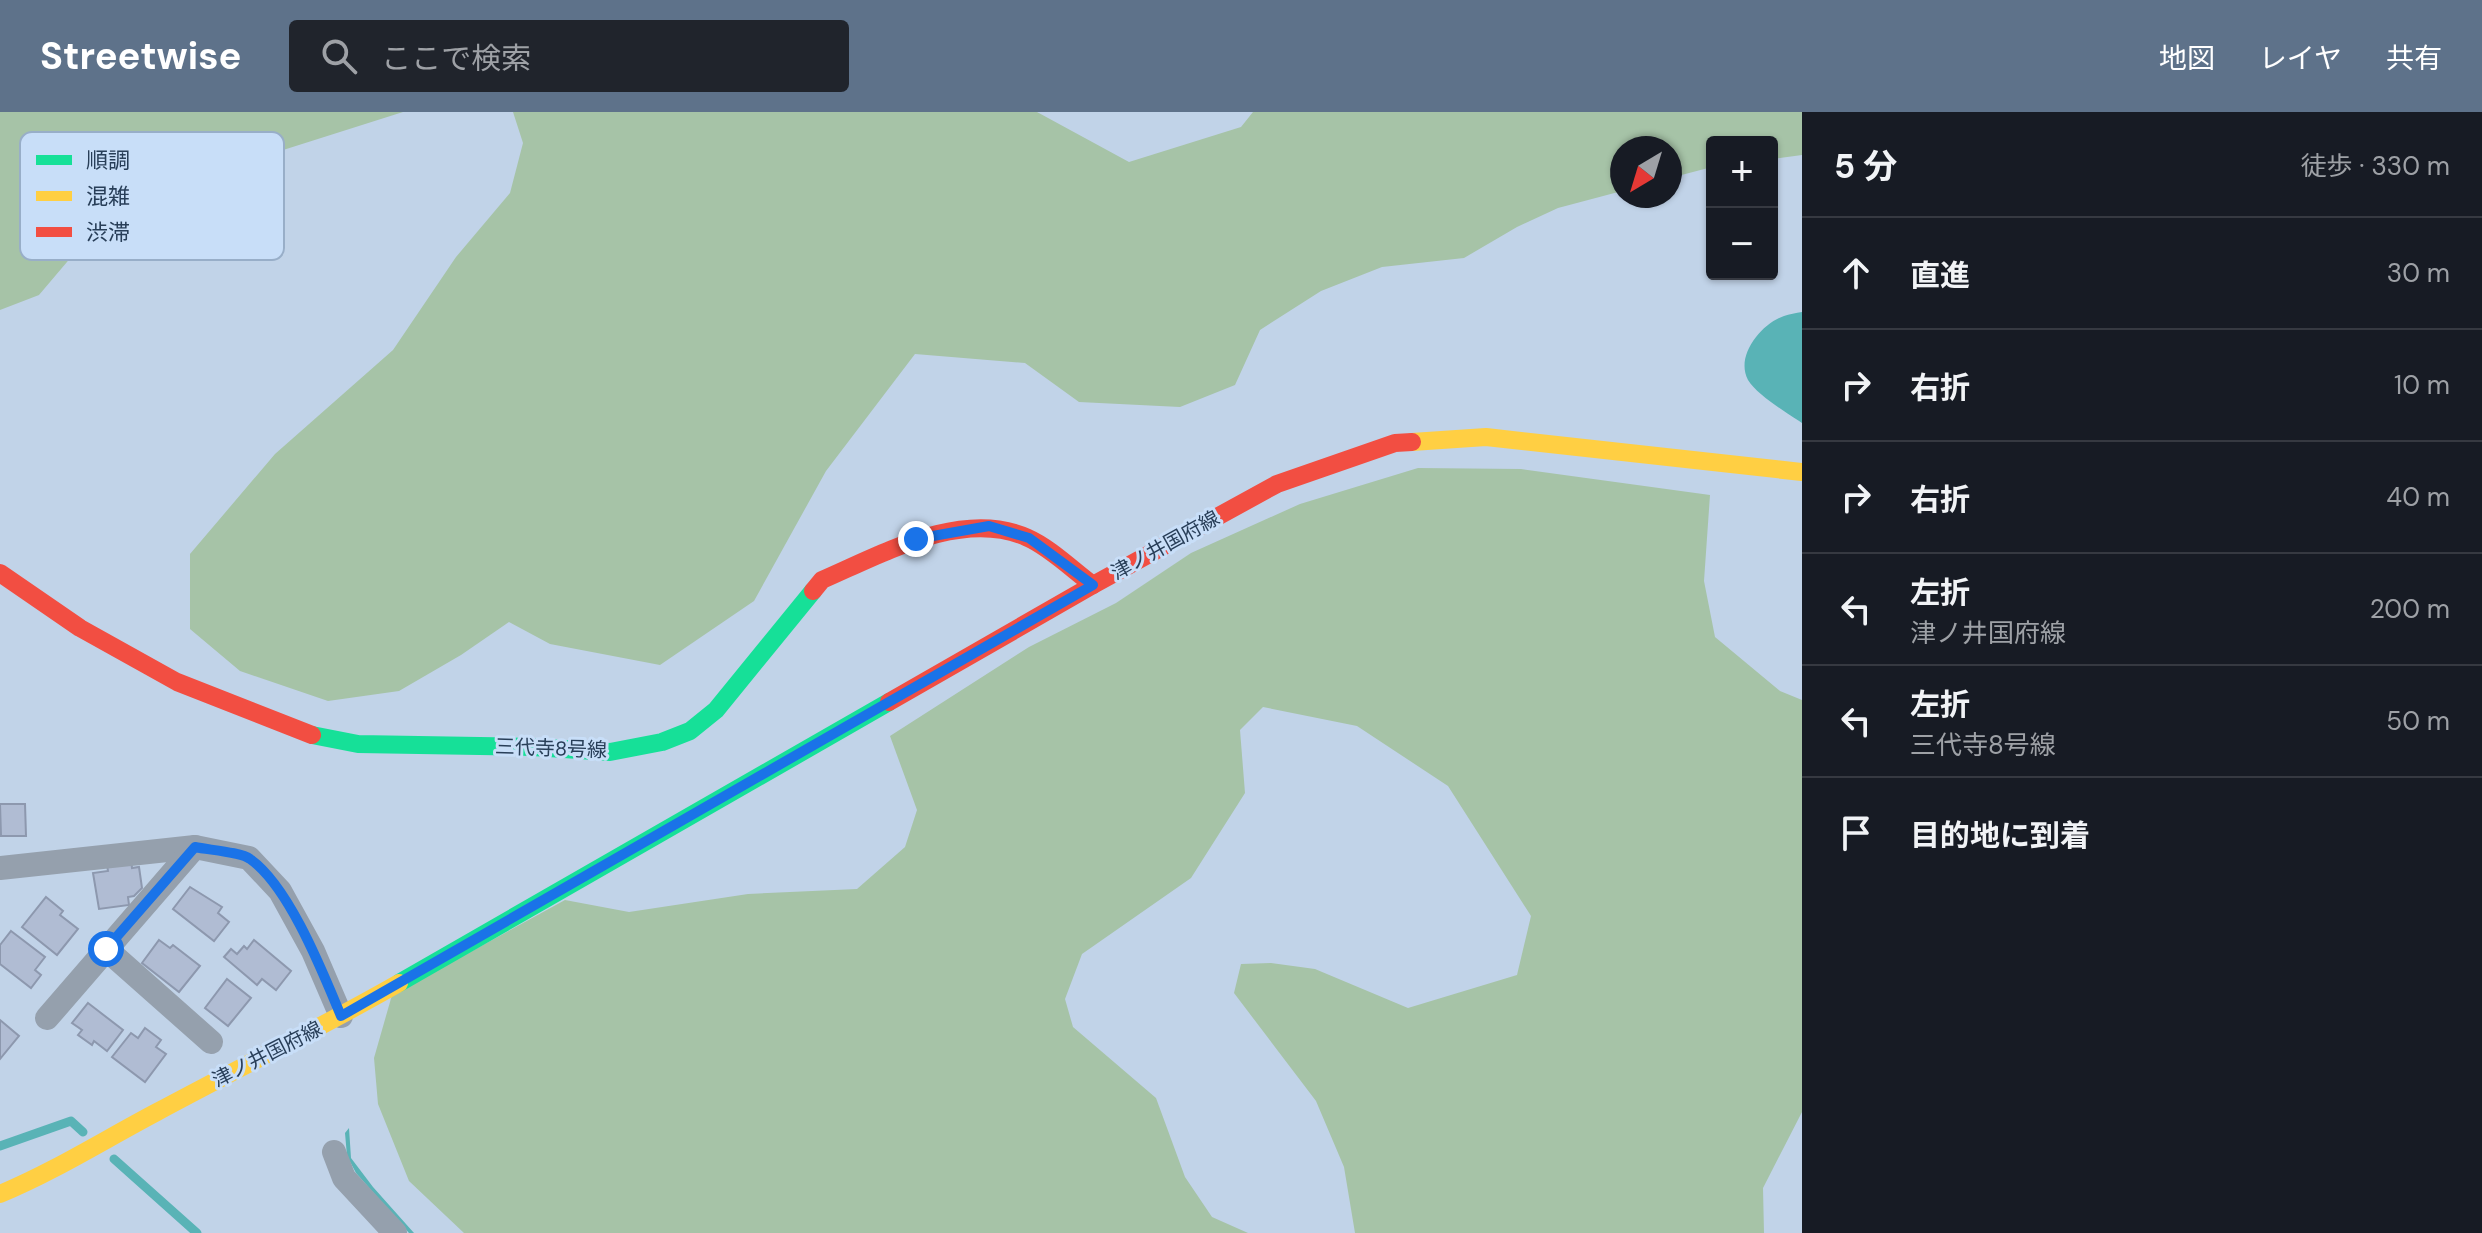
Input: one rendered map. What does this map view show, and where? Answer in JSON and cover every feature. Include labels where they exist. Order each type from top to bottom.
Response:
[{"type":"main road","name":"津ノ井国府線","points":[[0,1194],[41,1177],[154,1113],[341,1016],[1093,585],[1277,484],[1395,443],[1486,437],[1802,472]]},
{"type":"main road","name":"三代寺8号線","points":[[0,573],[80,628],[177,682],[319,738],[358,744],[533,747],[610,752],[662,742],[690,731],[716,710],[822,580],[916,539],[989,526],[1029,538],[1093,585]]},
{"type":"street","points":[[0,868],[195,847],[249,858],[280,891],[313,951],[341,1016]]},
{"type":"street","points":[[47,1018],[195,847]]},
{"type":"street","points":[[106,949],[211,1042]]},
{"type":"street","points":[[334,1152],[344,1178],[395,1233]]},
{"type":"shaded area","points":[[0,112],[403,112],[284,150],[284,132],[20,132],[20,260],[69,260],[39,295],[0,310]]},
{"type":"shaded area","points":[[513,112],[1037,112],[1129,162],[1241,127],[1253,112],[1802,112],[1802,155],[1778,158],[1778,136],[1706,136],[1706,169],[1682,175],[1682,136],[1610,136],[1610,194],[1558,208],[1517,227],[1464,258],[1382,267],[1321,291],[1260,330],[1235,385],[1180,407],[1079,402],[1025,363],[915,354],[826,471],[754,601],[660,665],[550,644],[509,622],[461,655],[399,691],[328,701],[240,671],[190,629],[190,554],[275,454],[393,350],[456,257],[510,193],[523,143]]},
{"type":"shaded area","points":[[1802,312],[1802,423],[1758,392],[1748,380],[1745,361],[1752,342],[1767,326],[1786,315]]},
{"type":"shaded area","points":[[1418,468],[1521,469],[1710,495],[1704,581],[1715,637],[1780,691],[1802,700],[1802,1112],[1763,1188],[1764,1233],[1355,1233],[1344,1167],[1316,1101],[1234,993],[1241,964],[1271,963],[1315,969],[1408,1008],[1517,975],[1531,916],[1448,786],[1357,726],[1263,707],[1240,730],[1245,793],[1191,878],[1082,954],[1065,999],[1073,1027],[1156,1098],[1185,1177],[1212,1217],[1248,1233],[464,1233],[409,1181],[378,1104],[374,1058],[392,995],[565,900],[629,912],[748,894],[857,889],[905,847],[917,810],[890,736],[1029,647],[1116,603],[1191,553],[1300,504]]},
{"type":"shaded area","points":[[349,1128],[351,1158],[414,1233],[409,1233],[356,1173],[347,1156],[345,1133]]},
{"type":"building","points":[[0,804],[25,804],[26,836],[1,836]]},
{"type":"building","points":[[131,861],[132,868],[139,867],[142,888],[134,896],[128,897],[129,905],[99,909],[93,873],[108,871],[107,865]]},
{"type":"building","points":[[190,887],[222,907],[218,913],[229,922],[214,941],[173,909]]},
{"type":"building","points":[[46,897],[63,911],[60,915],[78,929],[57,955],[22,927]]},
{"type":"building","points":[[11,931],[45,957],[35,970],[41,975],[31,988],[0,964],[0,945]]},
{"type":"building","points":[[159,940],[170,948],[173,945],[200,966],[179,992],[142,963]]},
{"type":"building","points":[[254,940],[291,971],[276,990],[262,979],[257,985],[224,957],[231,949],[237,954],[244,946],[247,949]]},
{"type":"building","points":[[227,979],[251,998],[228,1026],[205,1008]]},
{"type":"building","points":[[88,1003],[123,1030],[107,1051],[94,1041],[92,1045],[78,1035],[82,1030],[72,1023]]},
{"type":"building","points":[[0,1020],[19,1036],[0,1059]]},
{"type":"building","points":[[145,1028],[161,1040],[156,1047],[166,1054],[145,1082],[112,1057],[131,1033],[138,1038]]},
{"type":"waterway","points":[[0,1146],[71,1121],[83,1132]]},
{"type":"waterway","points":[[114,1159],[197,1233]]},
{"type":"traffic: fast","points":[[312,735],[358,744],[533,747],[610,752],[662,742],[690,731],[716,710],[813,591]]},
{"type":"traffic: fast","points":[[399,983],[889,702]]},
{"type":"traffic: slow","points":[[1412,442],[1486,437],[1802,472]]},
{"type":"traffic: slow","points":[[0,1194],[60,1165],[399,983]]},
{"type":"traffic: jam","points":[[889,702],[1277,484],[1395,443],[1412,442]]},
{"type":"traffic: jam","points":[[813,591],[822,580],[896,547],[950,531],[977,528],[1003,530],[1028,538],[1053,553],[1093,585]]},
{"type":"traffic: jam","points":[[0,573],[80,628],[177,682],[312,735]]},
{"type":"route","points":[[106,949],[195,847],[249,858],[280,891],[313,951],[341,1016],[1093,585],[1029,538],[989,526],[916,539]]}]
